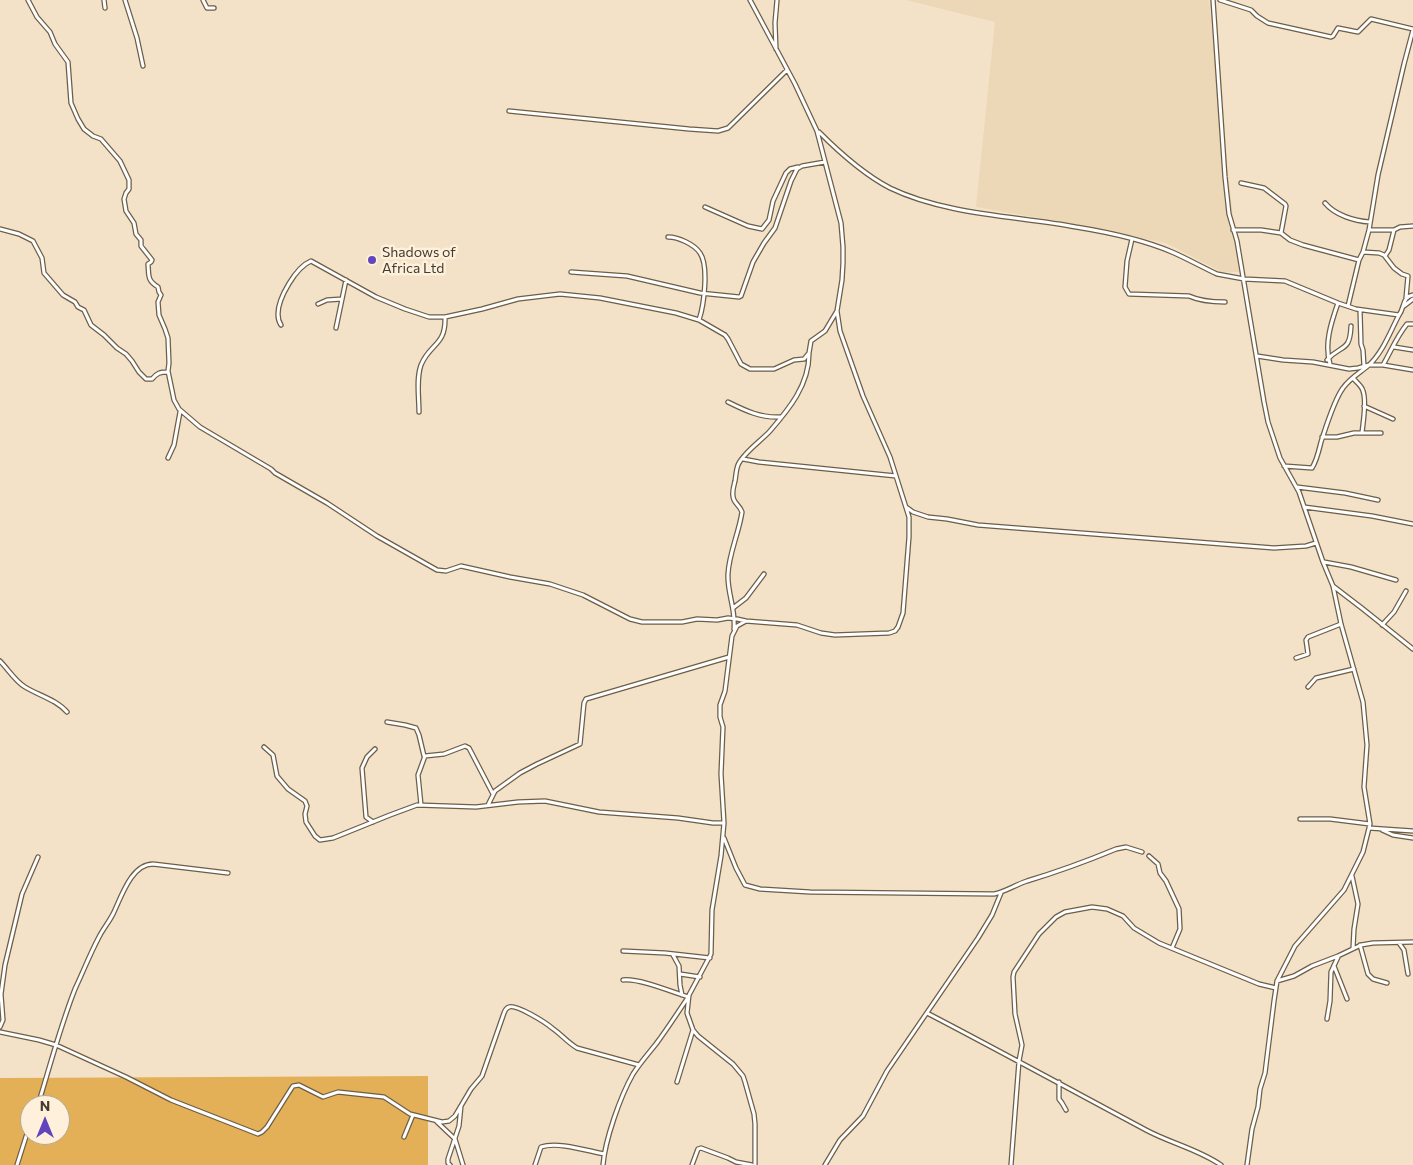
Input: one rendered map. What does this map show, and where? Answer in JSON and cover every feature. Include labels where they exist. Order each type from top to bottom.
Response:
[{"type":"street","points":[[28,0],[37,17],[50,32],[55,44],[68,62],[71,103],[78,119],[84,129],[100,139],[116,155],[124,167],[128,177],[129,189],[126,193],[124,204],[126,212],[134,223],[136,234],[141,240],[141,246],[152,261],[148,264],[149,278],[158,287],[161,295],[158,302],[159,315],[168,338],[170,364],[168,372],[174,400],[180,411],[200,427],[327,503],[377,536],[437,570],[446,571],[461,566],[550,584],[583,595],[630,619],[642,622],[672,623],[697,619],[735,618],[746,622],[792,624],[835,636],[895,631],[900,625],[902,613],[910,521],[890,457],[863,396],[839,326],[837,311],[842,280],[843,247],[838,209],[817,131],[750,0]]},
{"type":"street","points":[[104,0],[105,8]]},
{"type":"street","points":[[125,0],[137,38],[143,66]]},
{"type":"street","points":[[203,0],[207,8],[214,8]]},
{"type":"street","points":[[776,49],[775,23],[777,0]]},
{"type":"street","points":[[1213,0],[1229,214],[1237,241],[1268,422],[1280,458],[1297,487],[1333,586],[1341,624],[1365,711],[1366,758],[1364,787],[1369,826],[1363,852],[1344,890],[1295,946],[1278,981],[1265,1073],[1252,1129],[1247,1165]]},
{"type":"street","points":[[1220,0],[1251,10],[1268,23],[1331,37],[1338,28],[1358,32],[1369,19],[1413,30],[1378,175],[1363,252],[1359,260],[1348,306]]},
{"type":"street","points":[[1408,47],[1413,48]]},
{"type":"street","points":[[509,112],[722,131],[728,128],[787,70]]},
{"type":"street","points":[[817,131],[852,163],[880,182],[901,192],[928,201],[1014,219],[1076,227],[1132,239],[1171,252],[1217,274],[1244,279],[1285,281],[1360,310],[1399,315]]},
{"type":"street","points":[[705,207],[748,226],[762,229],[769,220],[775,198],[786,173],[790,169],[825,162]]},
{"type":"street","points":[[571,272],[627,276],[705,293],[741,296],[753,262],[775,228],[791,181],[798,167]]},
{"type":"street","points":[[1241,183],[1264,188],[1285,204],[1282,233]]},
{"type":"street","points":[[1325,203],[1334,212],[1370,222]]},
{"type":"street","points":[[1368,230],[1394,230],[1413,226]]},
{"type":"street","points":[[0,228],[19,234],[34,242],[42,258],[44,273],[63,295],[84,310],[91,325],[126,354],[142,376],[150,380],[157,373],[168,372]]},
{"type":"street","points":[[1233,230],[1261,230],[1282,233],[1290,240],[1303,245],[1359,260]]},
{"type":"street","points":[[1386,256],[1394,230]]},
{"type":"street","points":[[668,237],[683,241],[697,250],[702,258],[705,293],[699,320]]},
{"type":"street","points":[[1132,239],[1124,287],[1129,294],[1189,296],[1208,302],[1225,302]]},
{"type":"street","points":[[1284,466],[1312,468],[1331,413],[1342,391],[1353,378],[1369,365],[1382,348],[1403,307],[1406,298],[1408,276],[1394,268],[1386,256],[1379,253],[1363,252]]},
{"type":"street","points":[[281,325],[278,315],[282,297],[295,276],[308,262],[313,261],[376,297],[429,317],[445,317],[518,300],[560,294],[609,300],[676,313],[699,320],[726,336],[740,364],[748,369],[774,369],[794,360],[804,358],[809,353]]},
{"type":"street","points":[[336,328],[346,280]]},
{"type":"street","points":[[1406,298],[1413,294]]},
{"type":"street","points":[[318,304],[327,300],[342,299]]},
{"type":"street","points":[[1403,307],[1413,299]]},
{"type":"street","points":[[1330,365],[1328,358],[1329,335],[1338,303]]},
{"type":"street","points":[[1360,310],[1360,344],[1363,350],[1364,366]]},
{"type":"street","points":[[603,1165],[612,1126],[626,1089],[639,1065],[668,1028],[689,996],[710,958],[712,910],[724,823],[721,774],[723,727],[720,707],[735,618],[729,592],[728,575],[742,510],[735,502],[732,494],[737,468],[742,459],[770,431],[799,393],[805,382],[809,365],[811,341],[825,330],[837,311]]},
{"type":"street","points":[[419,412],[420,368],[426,356],[443,336],[445,317]]},
{"type":"street","points":[[1383,365],[1394,347],[1398,335],[1407,324],[1413,324]]},
{"type":"street","points":[[1324,363],[1348,343],[1351,337],[1351,326]]},
{"type":"street","points":[[1394,347],[1413,350]]},
{"type":"street","points":[[1257,356],[1324,363],[1354,369],[1369,365],[1383,365],[1413,370]]},
{"type":"street","points":[[1353,378],[1363,389],[1362,433]]},
{"type":"street","points":[[728,402],[758,415],[781,417]]},
{"type":"street","points":[[1364,406],[1393,418]]},
{"type":"street","points":[[168,458],[174,445],[180,411]]},
{"type":"street","points":[[1322,438],[1354,433],[1381,434]]},
{"type":"street","points":[[742,459],[896,476]]},
{"type":"street","points":[[1297,487],[1344,493],[1378,500]]},
{"type":"street","points":[[906,507],[913,512],[928,517],[984,525],[1274,548],[1306,546],[1316,543]]},
{"type":"street","points":[[1304,508],[1364,514],[1413,524]]},
{"type":"street","points":[[1323,562],[1351,567],[1396,580]]},
{"type":"street","points":[[733,608],[746,598],[764,574]]},
{"type":"street","points":[[1333,586],[1413,649]]},
{"type":"street","points":[[1382,625],[1394,612],[1406,591]]},
{"type":"street","points":[[733,632],[739,624],[746,622]]},
{"type":"street","points":[[1296,658],[1308,654],[1306,640],[1308,636],[1341,624]]},
{"type":"street","points":[[488,806],[493,794],[498,789],[526,770],[580,744],[586,699],[729,657]]},
{"type":"street","points":[[0,661],[19,683],[60,705],[67,712]]},
{"type":"street","points":[[1308,687],[1316,678],[1354,670]]},
{"type":"street","points":[[387,722],[416,728],[424,757],[418,775],[421,805]]},
{"type":"street","points":[[424,757],[427,754],[444,754],[467,746],[493,794]]},
{"type":"street","points":[[264,747],[273,754],[276,776],[288,789],[306,803],[306,822],[318,839],[323,840],[421,805],[471,808],[518,802],[545,801],[599,812],[724,823]]},
{"type":"street","points":[[373,822],[366,817],[362,770],[367,758],[375,749]]},
{"type":"street","points":[[1300,819],[1330,819],[1369,826],[1393,835],[1413,838]]},
{"type":"street","points":[[1380,829],[1413,831]]},
{"type":"street","points":[[723,836],[741,880],[745,885],[760,889],[810,892],[985,895],[1001,893],[1016,885],[1061,871],[1116,849],[1126,848],[1142,852]]},
{"type":"street","points":[[1149,856],[1158,864],[1160,873],[1166,881],[1179,909],[1180,929],[1172,948]]},
{"type":"street","points":[[0,1027],[3,1020],[1,994],[5,965],[22,894],[38,857]]},
{"type":"street","points":[[41,1095],[69,1007],[91,954],[122,894],[138,869],[145,864],[153,864],[228,873]]},
{"type":"street","points":[[1352,876],[1358,904],[1353,948]]},
{"type":"street","points":[[825,1165],[840,1140],[862,1116],[887,1071],[985,927],[1001,893]]},
{"type":"street","points":[[1011,1165],[1019,1061],[1022,1045],[1016,1020],[1014,974],[1039,934],[1059,915],[1086,907],[1107,909],[1123,916],[1130,925],[1159,943],[1258,984],[1276,988]]},
{"type":"street","points":[[1399,942],[1405,955],[1408,974]]},
{"type":"street","points":[[1278,981],[1294,976],[1360,945],[1413,942]]},
{"type":"street","points":[[1360,945],[1368,974],[1374,979],[1386,983]]},
{"type":"street","points":[[623,951],[710,958]]},
{"type":"street","points":[[672,954],[679,966],[682,995]]},
{"type":"street","points":[[1327,1019],[1330,1001],[1330,977],[1338,956]]},
{"type":"street","points":[[1334,966],[1347,999]]},
{"type":"street","points":[[680,974],[700,977]]},
{"type":"street","points":[[623,980],[627,979],[644,983],[689,996]]},
{"type":"street","points":[[689,996],[687,1013],[693,1030],[703,1041],[732,1064],[742,1076],[752,1107],[755,1124],[754,1165],[734,1162],[701,1148],[698,1149],[692,1165]]},
{"type":"street","points":[[0,1032],[56,1045],[171,1100],[256,1133],[260,1133],[267,1128],[291,1089],[299,1084],[323,1097],[338,1092],[385,1098],[413,1115],[436,1121],[446,1122],[452,1120],[483,1073],[504,1013],[509,1007],[522,1010],[548,1025],[577,1048],[639,1065]]},
{"type":"street","points":[[927,1013],[1149,1131],[1200,1153],[1221,1165]]},
{"type":"street","points":[[677,1082],[693,1030]]},
{"type":"street","points":[[1059,1082],[1058,1099],[1066,1110]]},
{"type":"street","points":[[450,1165],[448,1158],[460,1122],[461,1106]]},
{"type":"street","points":[[404,1137],[413,1115]]},
{"type":"street","points":[[436,1121],[455,1139],[463,1165]]},
{"type":"street","points":[[17,1165],[23,1145]]},
{"type":"street","points":[[535,1165],[541,1147],[548,1145],[604,1154]]},
{"type":"shaded area","points":[[906,0],[1209,0],[1239,272],[1222,272],[1166,243],[976,207],[995,22]]},
{"type":"shaded area","points":[[428,1076],[428,1165],[0,1165],[0,1078]]},
{"type":"place","name":"Shadows of Africa Ltd","points":[[372,260]]}]
